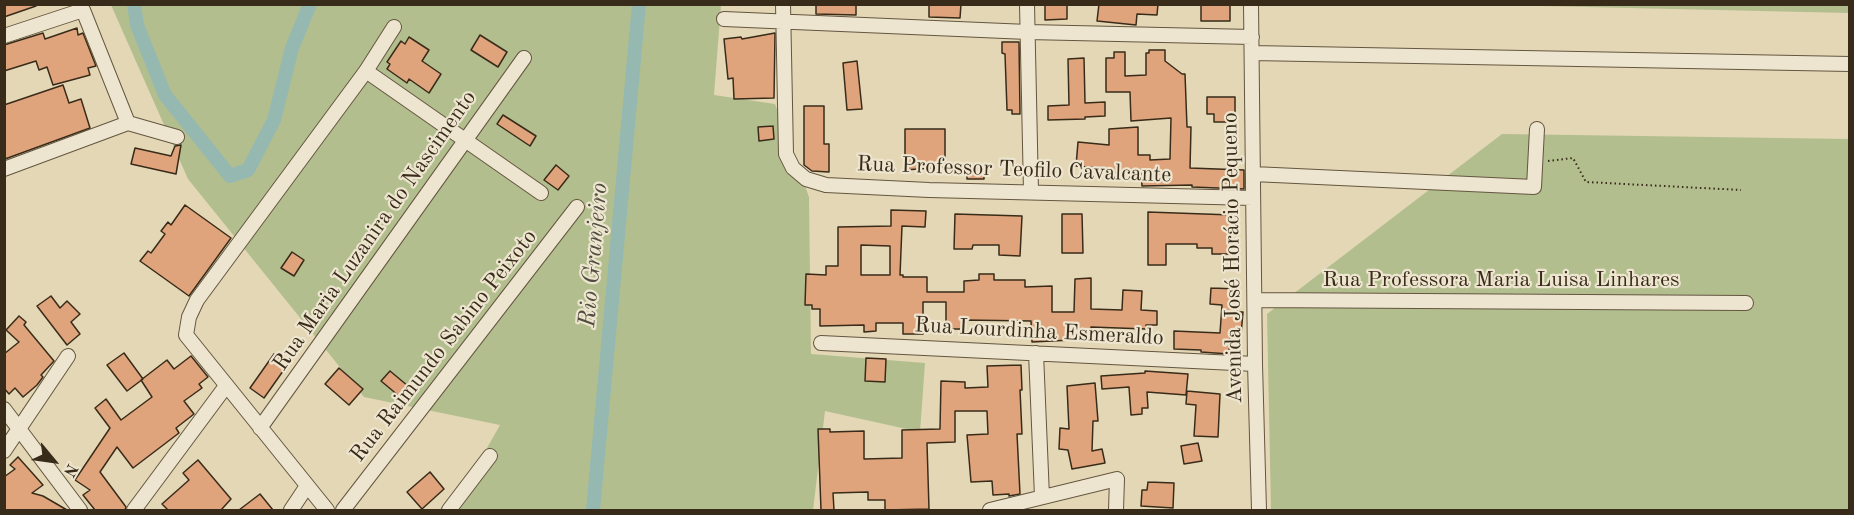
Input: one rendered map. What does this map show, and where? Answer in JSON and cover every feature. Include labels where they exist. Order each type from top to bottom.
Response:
[{"type":"street","points":[[783,4],[783,21]]},
{"type":"street","points":[[1027,4],[1031,192]]},
{"type":"street","name":"Avenida José Horácio Pequeno","points":[[1251,4],[1255,364],[1260,510]]},
{"type":"street","points":[[4,36],[82,10],[128,123]]},
{"type":"street","points":[[724,20],[1252,38]]},
{"type":"street","name":"Rua Professor Teofilo Cavalcante","points":[[783,21],[786,154],[793,168],[806,178],[825,185],[929,190],[1253,198]]},
{"type":"street","points":[[327,510],[186,335],[189,317],[197,300],[366,71],[394,27]]},
{"type":"street","points":[[1252,53],[1850,64]]},
{"type":"street","name":"Rua Maria Luzanira do Nascimento","points":[[260,428],[524,58]]},
{"type":"street","points":[[366,71],[541,193]]},
{"type":"street","points":[[4,169],[128,123],[177,137]]},
{"type":"street","points":[[1253,174],[1534,187],[1537,129]]},
{"type":"street","name":"Rua Raimundo Sabino Peixoto","points":[[343,510],[577,207]]},
{"type":"street","name":"Rua Professora Maria Luisa Linhares","points":[[1256,300],[1746,303]]},
{"type":"street","name":"Rua Lourdinha Esmeraldo","points":[[821,343],[1255,364]]},
{"type":"street","points":[[1036,353],[1042,497]]},
{"type":"street","points":[[4,451],[68,356]]},
{"type":"street","points":[[134,510],[226,386]]},
{"type":"street","points":[[4,409],[80,510]]},
{"type":"street","points":[[449,510],[490,456]]},
{"type":"street","points":[[990,510],[1117,479],[1116,510]]},
{"type":"street","points":[[291,510],[307,486]]},
{"type":"path","points":[[1536,162],[1574,158],[1587,182],[1741,190]]},
{"type":"green space","points":[[1499,4],[1849,4],[1849,13],[1499,5]]},
{"type":"green space","points":[[111,5],[721,5],[714,95],[775,104],[809,197],[811,354],[925,363],[920,432],[825,411],[813,510],[452,510],[500,425],[364,397],[188,179]]},
{"type":"green space","points":[[1502,134],[1849,139],[1849,510],[1271,510],[1267,314]]},
{"type":"building","points":[[4,4],[36,4],[36,6],[4,17]]},
{"type":"building","points":[[816,4],[856,4],[856,15],[816,14]]},
{"type":"building","points":[[929,4],[961,4],[960,18],[929,17]]},
{"type":"building","points":[[1045,4],[1067,4],[1067,19],[1045,20]]},
{"type":"building","points":[[1099,4],[1158,4],[1157,15],[1137,14],[1136,25],[1097,21]]},
{"type":"building","points":[[1201,4],[1230,4],[1230,21],[1201,21]]},
{"type":"building","points":[[77,28],[78,35],[83,33],[96,66],[88,68],[90,75],[53,85],[47,67],[39,70],[36,61],[4,71],[4,45],[43,33],[45,39]]},
{"type":"building","points":[[775,33],[774,98],[734,99],[733,78],[728,79],[724,39],[741,37],[742,39]]},
{"type":"building","points":[[480,35],[507,52],[498,67],[471,50]]},
{"type":"building","points":[[409,37],[429,50],[422,61],[441,74],[429,93],[409,79],[407,83],[387,69],[390,64],[387,62],[401,41],[405,44]]},
{"type":"building","points":[[1002,42],[1019,42],[1020,114],[1012,114],[1012,110],[1007,110],[1005,54],[1002,53]]},
{"type":"building","points":[[1149,50],[1165,50],[1165,61],[1185,74],[1187,127],[1191,127],[1190,168],[1244,170],[1244,189],[1192,187],[1192,185],[1142,186],[1141,171],[1110,173],[1110,169],[1076,166],[1078,142],[1109,145],[1109,129],[1138,127],[1138,155],[1150,155],[1150,160],[1170,159],[1171,118],[1131,121],[1130,92],[1106,92],[1106,58],[1114,58],[1114,52],[1125,52],[1125,76],[1146,75],[1146,53],[1149,53]]},
{"type":"building","points":[[1084,58],[1085,103],[1105,102],[1105,116],[1048,120],[1048,106],[1069,105],[1068,59]]},
{"type":"building","points":[[857,61],[862,109],[847,110],[843,63]]},
{"type":"building","points":[[63,85],[69,103],[81,99],[90,128],[5,159],[4,105]]},
{"type":"building","points":[[1207,97],[1235,97],[1235,122],[1214,122],[1214,114],[1207,114]]},
{"type":"building","points":[[804,106],[824,106],[824,144],[829,144],[829,172],[812,171],[804,165]]},
{"type":"building","points":[[503,115],[536,136],[530,146],[497,124]]},
{"type":"building","points":[[773,126],[774,139],[759,141],[758,127]]},
{"type":"building","points":[[905,129],[945,129],[945,167],[905,170]]},
{"type":"building","points":[[181,145],[176,174],[131,164],[135,148],[171,156],[175,146]]},
{"type":"building","points":[[556,165],[569,176],[558,190],[544,180]]},
{"type":"building","points":[[984,165],[984,179],[967,179],[967,166]]},
{"type":"building","points":[[185,205],[231,238],[189,296],[140,261],[148,251],[151,253],[165,234],[161,231],[168,222],[171,225]]},
{"type":"building","points":[[891,210],[926,211],[925,227],[902,226],[900,275],[927,277],[927,292],[964,292],[964,281],[979,280],[979,274],[994,274],[994,280],[1025,280],[1025,287],[1052,286],[1052,312],[1074,312],[1075,279],[1091,278],[1091,309],[1122,310],[1123,290],[1142,291],[1141,310],[1157,311],[1157,325],[1146,325],[1146,329],[1091,327],[1092,339],[1032,342],[1031,321],[964,320],[964,329],[946,329],[946,302],[923,302],[923,334],[903,334],[903,323],[876,323],[876,331],[864,332],[864,325],[820,326],[820,309],[812,309],[812,305],[805,305],[806,274],[826,275],[826,266],[838,266],[838,227],[891,226]],"holes":[[[861,245],[890,246],[890,275],[861,275]]]},
{"type":"building","points":[[1148,212],[1232,215],[1231,254],[1212,254],[1212,248],[1197,248],[1197,244],[1166,244],[1166,265],[1148,265]]},
{"type":"building","points":[[955,214],[1022,216],[1020,256],[999,255],[999,245],[973,245],[972,249],[954,249]]},
{"type":"building","points":[[1062,214],[1082,214],[1083,253],[1062,253]]},
{"type":"building","points":[[292,252],[304,260],[294,276],[281,268]]},
{"type":"building","points":[[1211,288],[1238,289],[1237,312],[1243,312],[1241,335],[1230,334],[1229,354],[1174,349],[1174,331],[1220,333],[1222,305],[1210,304]]},
{"type":"building","points":[[51,296],[60,308],[67,301],[80,314],[71,322],[80,334],[67,345],[37,306]]},
{"type":"building","points":[[19,316],[26,322],[24,325],[54,361],[41,375],[43,377],[37,385],[23,397],[15,388],[9,394],[4,388],[4,354],[19,342],[6,330]]},
{"type":"building","points":[[124,353],[143,379],[127,391],[107,365]]},
{"type":"building","points":[[274,354],[288,364],[264,398],[250,388]]},
{"type":"building","points":[[191,356],[208,377],[199,384],[202,388],[184,401],[194,414],[176,428],[179,433],[133,468],[117,447],[100,472],[126,507],[125,510],[95,510],[83,495],[90,490],[75,480],[110,428],[95,408],[106,399],[121,420],[152,397],[141,380],[167,360],[174,369]]},
{"type":"building","points":[[866,358],[886,359],[885,382],[865,381]]},
{"type":"building","points":[[1021,365],[1022,434],[1017,434],[1020,494],[993,495],[992,481],[971,482],[967,435],[988,434],[987,411],[955,411],[955,442],[927,443],[929,509],[885,510],[885,500],[868,500],[868,492],[833,493],[834,510],[821,510],[818,429],[830,429],[830,432],[864,431],[864,459],[902,458],[902,430],[940,429],[941,381],[965,382],[965,388],[988,387],[987,366]]},
{"type":"building","points":[[339,368],[363,389],[349,405],[325,384]]},
{"type":"building","points":[[390,371],[414,391],[405,401],[381,381]]},
{"type":"building","points":[[1145,371],[1188,374],[1186,395],[1147,392],[1148,408],[1142,408],[1142,414],[1131,415],[1129,387],[1102,389],[1101,376],[1145,373]]},
{"type":"building","points":[[1095,383],[1098,421],[1093,421],[1092,451],[1102,449],[1105,463],[1072,469],[1068,450],[1059,449],[1060,428],[1069,429],[1067,386]]},
{"type":"building","points":[[1187,391],[1220,394],[1218,437],[1194,436],[1196,405],[1186,404]]},
{"type":"building","points":[[1198,443],[1202,461],[1184,464],[1181,446]]},
{"type":"building","points":[[18,457],[43,485],[32,493],[43,496],[67,510],[4,510],[4,477],[15,469],[10,465]]},
{"type":"building","points":[[198,460],[231,499],[221,510],[168,510],[162,504],[189,480],[183,473]]},
{"type":"building","points":[[430,472],[444,489],[422,509],[407,492]]},
{"type":"building","points":[[1148,482],[1174,483],[1173,508],[1141,506],[1142,490],[1147,490]]},
{"type":"building","points":[[260,494],[273,510],[239,510]]},
{"type":"waterway","name":"Rio Granjeiro","points":[[134,4],[137,25],[165,95],[230,176],[248,170],[274,120],[292,48],[310,4]]},
{"type":"waterway","name":"Rio Granjeiro","points":[[593,510],[639,4]]}]
